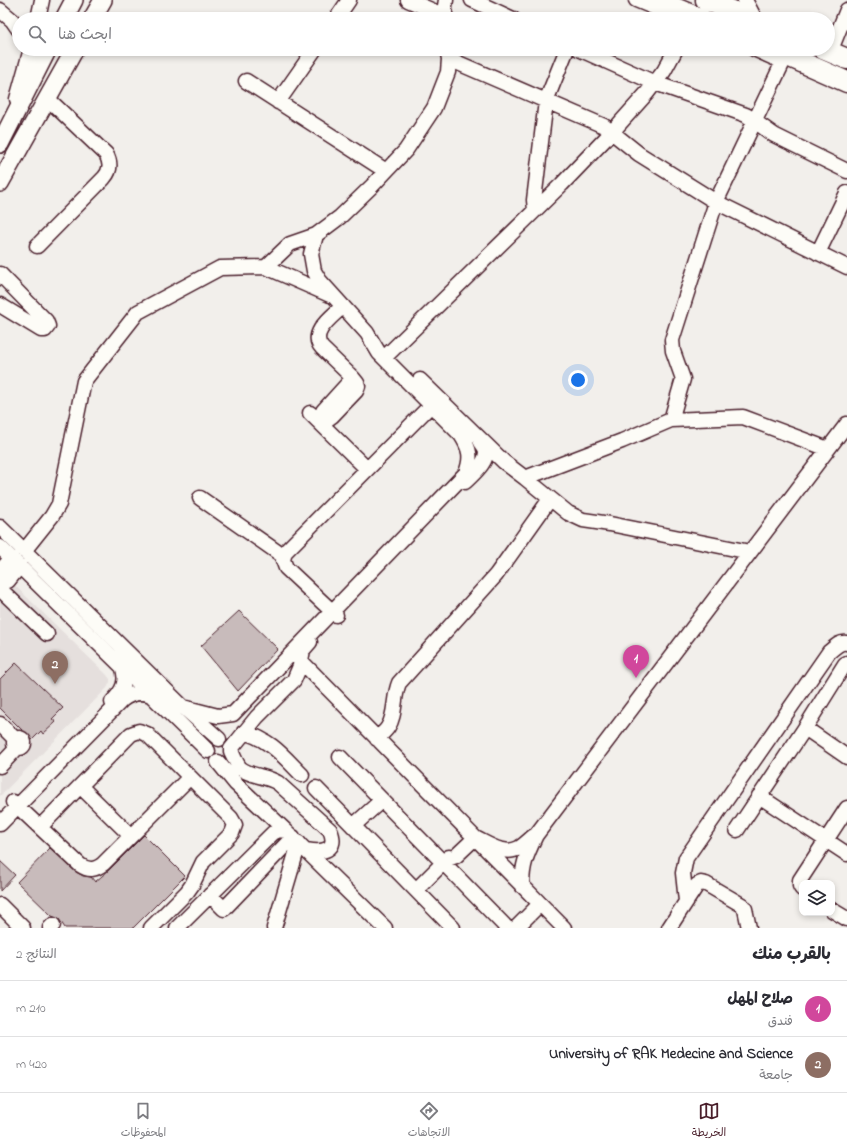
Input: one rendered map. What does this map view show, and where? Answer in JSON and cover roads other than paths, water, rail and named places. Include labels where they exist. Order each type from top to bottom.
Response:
[{"type":"highway","points":[[656,0],[684,12]]},
{"type":"highway","points":[[706,0],[736,12]]},
{"type":"highway","points":[[780,56],[847,82]]},
{"type":"main road","points":[[68,12],[74,0]]},
{"type":"main road","points":[[96,12],[103,0]]},
{"type":"main road","points":[[0,144],[45,56]]},
{"type":"main road","points":[[0,183],[71,56]]},
{"type":"street","points":[[39,12],[42,0]]},
{"type":"street","points":[[341,12],[349,0]]},
{"type":"street","points":[[408,0],[434,12]]},
{"type":"street","points":[[445,12],[446,0]]},
{"type":"street","points":[[472,0],[498,12]]},
{"type":"street","points":[[636,0],[664,12]]},
{"type":"street","points":[[745,0],[751,12]]},
{"type":"street","points":[[0,10],[12,20]]},
{"type":"street","points":[[835,47],[847,10]]},
{"type":"street","points":[[9,128],[29,56]]},
{"type":"street","points":[[278,102],[310,56]]},
{"type":"street","points":[[266,268],[290,244],[316,235],[340,216],[406,150],[434,108],[448,72],[448,56]]},
{"type":"street","points":[[452,56],[608,129],[639,154],[716,202],[847,268]]},
{"type":"street","points":[[535,205],[546,101],[564,56]]},
{"type":"street","points":[[594,56],[651,82],[746,115],[774,136],[847,171]]},
{"type":"street","points":[[651,82],[663,56]]},
{"type":"street","points":[[385,352],[535,205],[558,177],[608,129],[651,82],[664,71],[672,56]]},
{"type":"street","points":[[671,420],[683,379],[673,351],[672,340],[716,202],[754,121],[777,56]]},
{"type":"street","points":[[779,56],[847,89]]},
{"type":"street","points":[[246,81],[386,171]]},
{"type":"street","points":[[36,246],[104,178],[110,164],[106,154],[47,98]]},
{"type":"street","points":[[818,253],[847,193]]},
{"type":"street","points":[[316,235],[311,254],[314,271],[320,281],[367,333],[435,401],[476,435],[504,462],[568,513],[583,520],[750,552]]},
{"type":"street","points":[[24,551],[52,516],[59,504],[81,387],[84,381],[138,312],[220,268],[266,268],[339,302]]},
{"type":"street","points":[[0,274],[48,322],[47,328],[41,330],[0,306]]},
{"type":"street","points":[[14,314],[26,300]]},
{"type":"street","points":[[339,302],[318,332],[317,341],[319,345],[353,378]]},
{"type":"street","points":[[334,613],[286,568],[284,565],[283,556],[287,549],[435,401]]},
{"type":"street","points":[[184,708],[218,716],[233,714],[303,650],[334,613],[466,473],[470,457],[468,445],[435,401]]},
{"type":"street","points":[[310,414],[367,469]]},
{"type":"street","points":[[524,478],[622,441],[671,420],[727,416],[743,417],[828,450]]},
{"type":"street","points":[[522,886],[524,861],[536,835],[847,424]]},
{"type":"street","points":[[334,613],[483,464],[486,456],[486,448],[476,435]]},
{"type":"street","points":[[483,464],[492,461],[504,462]]},
{"type":"street","points":[[200,498],[283,556]]},
{"type":"street","points":[[377,739],[388,727],[392,717],[395,691],[399,683],[496,575],[550,499]]},
{"type":"street","points":[[0,527],[184,708],[219,739],[225,740],[229,744],[242,769],[246,772],[274,781],[326,826],[333,836],[332,843],[329,848],[323,852],[278,830],[273,833],[178,928]]},
{"type":"street","points":[[0,547],[208,751],[211,759],[218,762],[236,784],[296,840],[385,928]]},
{"type":"street","points":[[0,570],[16,562]]},
{"type":"street","points":[[0,583],[8,580],[16,562]]},
{"type":"street","points":[[0,589],[47,634]]},
{"type":"street","points":[[686,901],[683,874],[686,858],[829,652],[843,642],[847,643]]},
{"type":"street","points":[[296,657],[564,928]]},
{"type":"street","points":[[218,762],[226,760],[229,757],[231,750],[244,732],[294,680],[298,673],[296,657]]},
{"type":"street","points":[[737,830],[847,663]]},
{"type":"street","points":[[0,824],[19,801],[118,696],[124,684],[125,678],[122,666]]},
{"type":"street","points":[[0,815],[19,801],[122,700],[133,694],[145,693],[151,695]]},
{"type":"street","points":[[257,717],[272,745]]},
{"type":"street","points":[[0,724],[16,744],[0,766]]},
{"type":"street","points":[[805,728],[847,757]]},
{"type":"street","points":[[43,824],[131,734],[139,731],[147,734],[234,821],[235,825],[232,833],[207,857],[187,892],[151,928]]},
{"type":"street","points":[[244,732],[258,737],[272,745],[302,775]]},
{"type":"street","points":[[208,751],[210,744],[219,739]]},
{"type":"street","points":[[340,757],[382,800],[446,861],[507,928]]},
{"type":"street","points":[[19,801],[43,824],[80,865],[86,869],[92,870],[103,864],[190,777]]},
{"type":"street","points":[[80,786],[131,836]]},
{"type":"street","points":[[299,803],[319,792],[453,928]]},
{"type":"street","points":[[759,796],[847,854]]},
{"type":"street","points":[[353,826],[382,800]]},
{"type":"street","points":[[326,826],[328,815],[333,806]]},
{"type":"street","points":[[800,880],[847,808]]},
{"type":"street","points":[[472,835],[499,850],[510,851],[519,848],[536,835]]},
{"type":"street","points":[[416,890],[446,861],[456,856],[472,835]]},
{"type":"street","points":[[210,895],[224,909],[296,840]]},
{"type":"street","points":[[274,928],[296,840]]},
{"type":"street","points":[[670,928],[697,885],[702,883],[742,905],[745,909],[749,928]]},
{"type":"street","points":[[516,928],[540,904]]},
{"type":"street","points":[[0,905],[23,928]]},
{"type":"street","points":[[835,912],[847,919]]},
{"type":"place","name":"صلاح المهل","points":[[636,678]]},
{"type":"place","name":"University of RAK Medecine and Science","points":[[55,684]]}]
